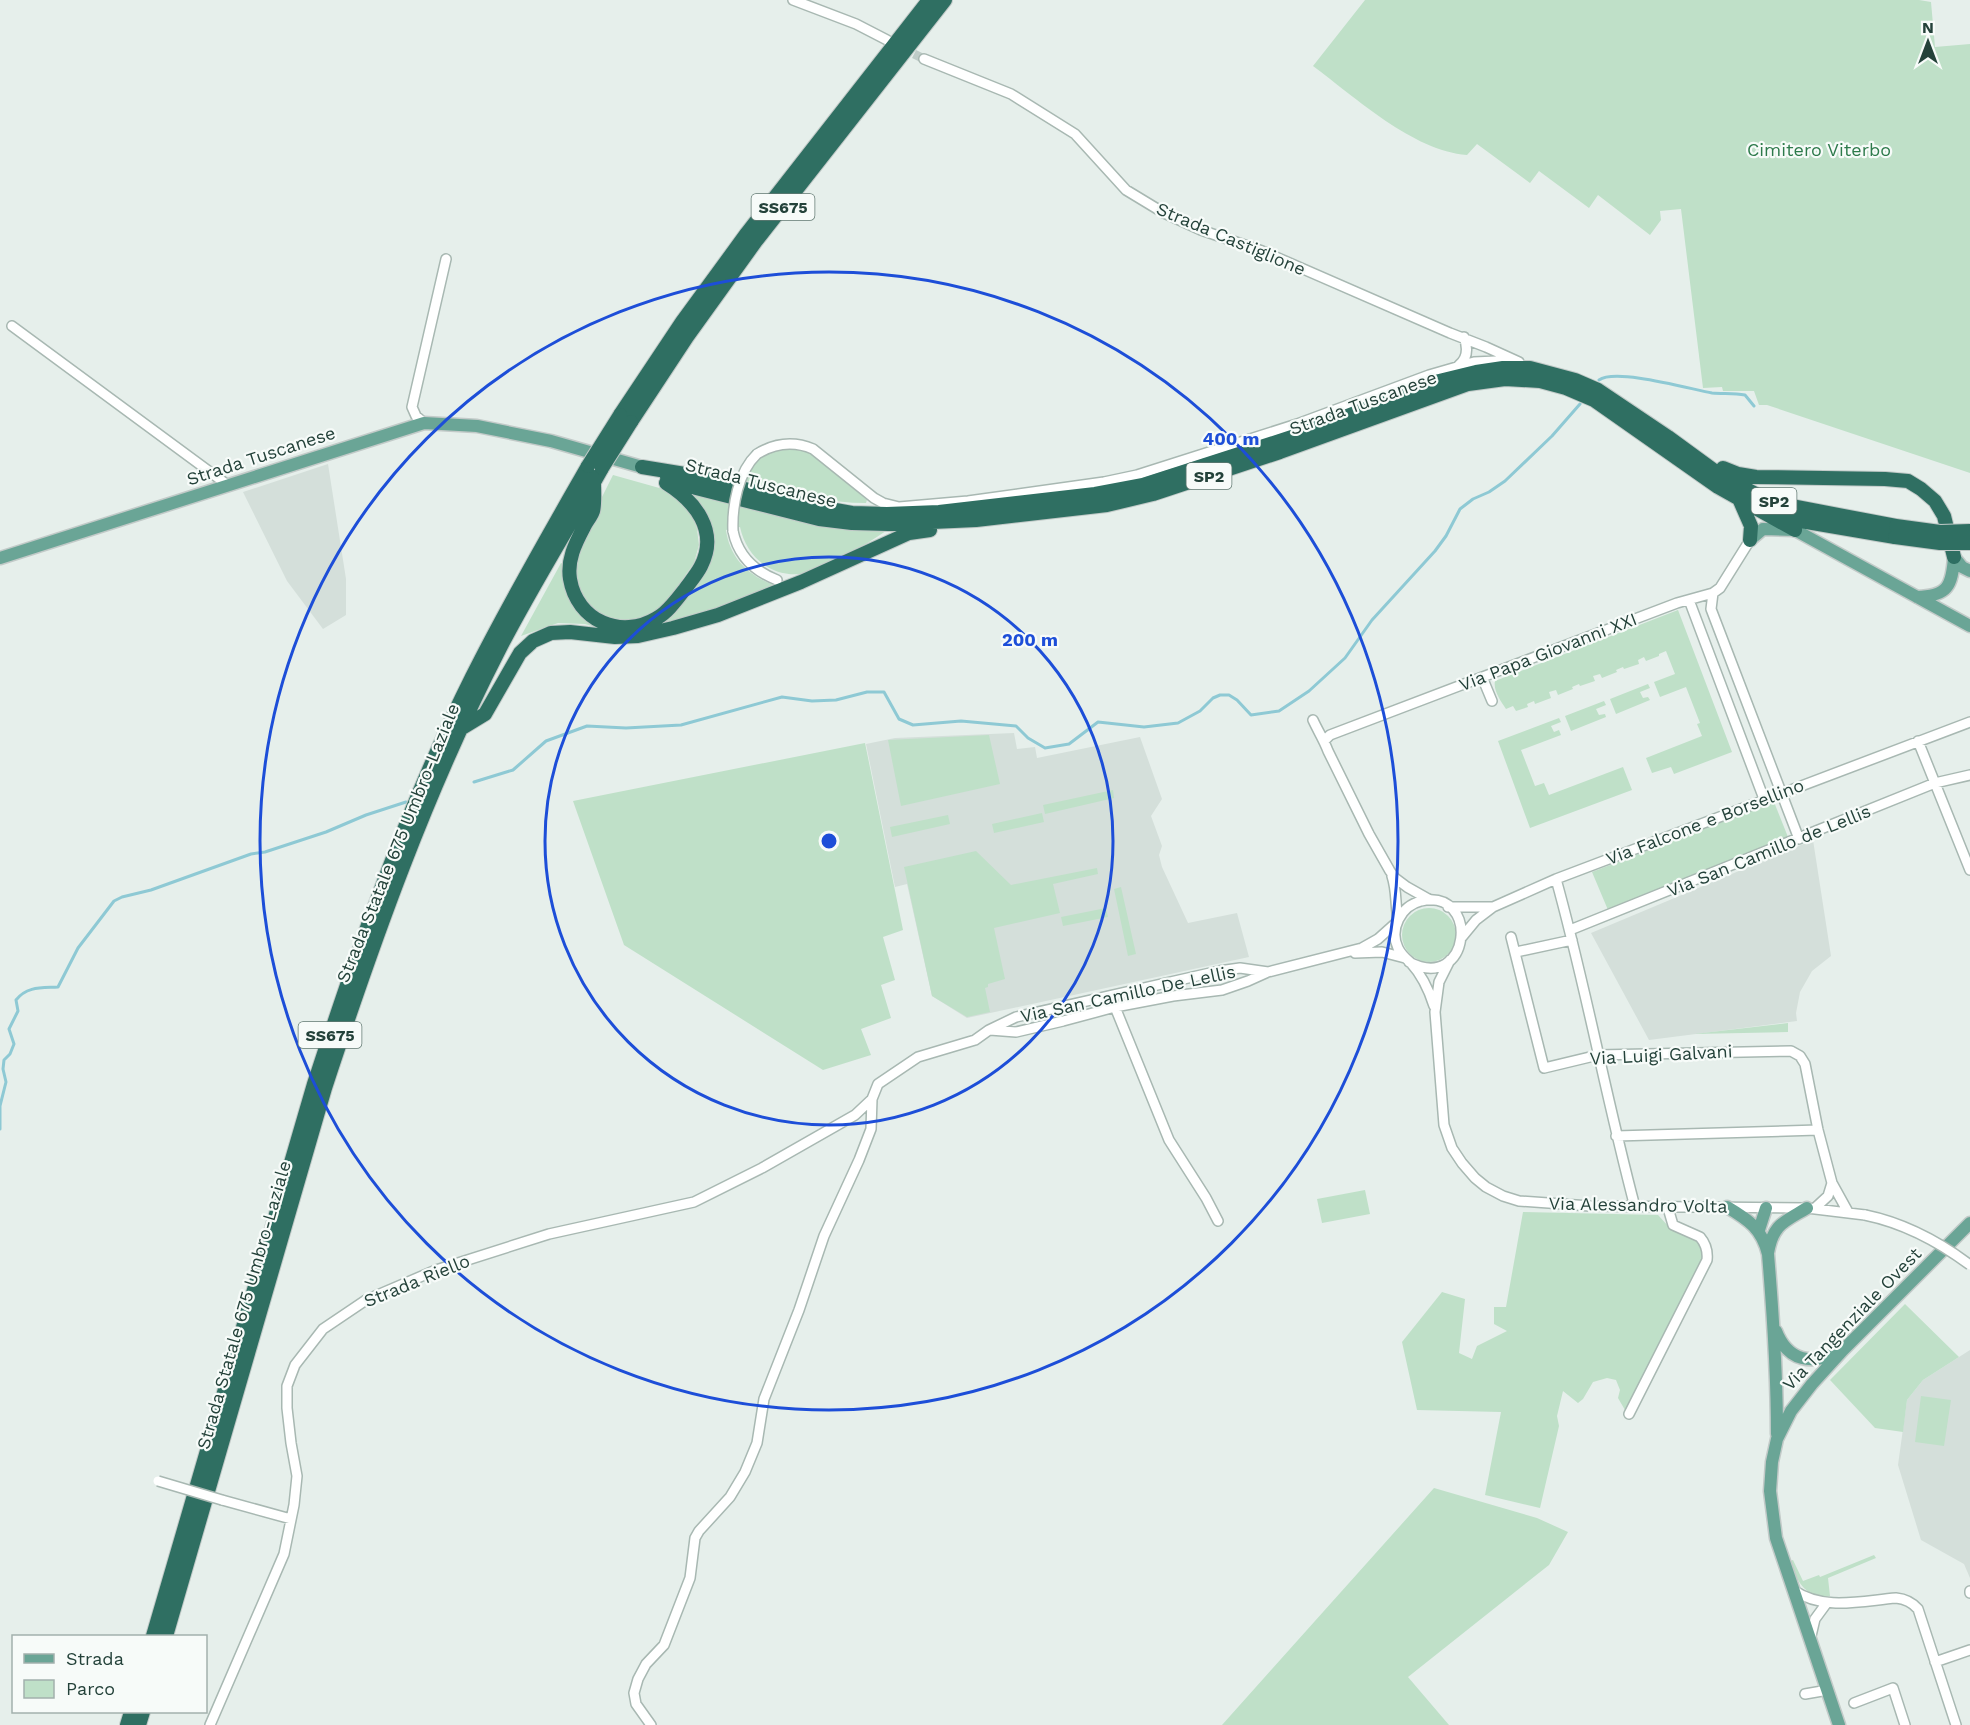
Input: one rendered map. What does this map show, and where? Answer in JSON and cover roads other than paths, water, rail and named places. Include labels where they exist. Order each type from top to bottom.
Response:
[{"type":"highway","name":"Strada Statale 675 Umbro-Laziale","points":[[153,1635],[314,1084],[342,996],[393,858],[471,678],[526,574],[626,419],[682,322],[747,233],[929,0]]},
{"type":"highway","name":"Strada Statale 675 Umbro-Laziale","points":[[626,419],[756,241],[945,0]]},
{"type":"highway","name":"Strada Tuscanese","points":[[642,467],[692,475],[802,504],[852,513],[939,512],[1095,494],[1143,485],[1298,435],[1436,382],[1476,372],[1524,365],[1575,380],[1598,390],[1668,437]]},
{"type":"highway","name":"Strada Tuscanese","points":[[642,467],[696,488],[819,519],[870,524],[964,521],[1107,505],[1153,494],[1280,452],[1468,384],[1505,380],[1540,381],[1566,388],[1594,400],[1753,507]]},
{"type":"highway","name":"SP2","points":[[1668,437],[1720,475],[1763,498],[1940,543],[1970,543]]},
{"type":"highway","points":[[1668,437],[1738,474],[1756,477],[1908,481],[1935,501],[1944,516],[1954,558]]},
{"type":"highway","name":"Strada Statale 675 Umbro-Laziale","points":[[166,1635],[329,1077],[355,998],[405,862],[462,728],[515,620],[594,482],[595,467]]},
{"type":"highway","points":[[594,482],[593,511],[573,546],[570,578],[574,593],[584,611],[600,622],[612,627],[639,626],[658,618],[682,592],[701,567],[706,545],[702,521],[692,503],[680,492],[642,467]]},
{"type":"highway","points":[[1738,499],[1745,509],[1751,526],[1750,540]]},
{"type":"highway","points":[[833,510],[899,507]]},
{"type":"highway","name":"SP2","points":[[1753,507],[1795,520],[1895,531],[1970,531]]},
{"type":"highway","name":"SP2","points":[[1753,507],[1795,530]]},
{"type":"highway","points":[[462,728],[485,714],[520,653],[533,641],[551,633],[638,636],[718,615],[801,582],[909,533],[940,529],[964,521]]},
{"type":"highway","points":[[777,580],[801,582]]},
{"type":"main road","name":"Strada Tuscanese","points":[[0,558],[424,423],[477,426],[550,441],[642,467]]},
{"type":"main road","points":[[1750,540],[1763,529],[1795,530]]},
{"type":"main road","name":"SP2","points":[[1795,530],[1970,626]]},
{"type":"main road","points":[[1954,558],[1962,567],[1970,571]]},
{"type":"main road","points":[[1917,597],[1930,597],[1948,588],[1953,577],[1954,558]]},
{"type":"main road","points":[[1727,1207],[1759,1230],[1768,1254],[1777,1385],[1777,1439]]},
{"type":"main road","points":[[1766,1208],[1776,1228]]},
{"type":"main road","points":[[1759,1230],[1766,1208]]},
{"type":"main road","points":[[1768,1254],[1776,1228],[1811,1208]]},
{"type":"main road","name":"Via Tangenziale Ovest","points":[[1839,1725],[1776,1538],[1771,1506],[1771,1478],[1777,1439],[1791,1411],[1812,1384],[1970,1223]]},
{"type":"main road","points":[[1774,1327],[1784,1346],[1801,1359],[1820,1359],[1843,1350]]},
{"type":"street","points":[[793,0],[856,24],[887,40]]},
{"type":"street","name":"Strada Castiglione","points":[[924,59],[1011,94],[1075,134],[1126,190],[1164,213],[1201,230],[1262,251],[1524,365]]},
{"type":"street","points":[[424,423],[416,416],[412,407],[446,259]]},
{"type":"street","points":[[12,326],[229,486]]},
{"type":"street","points":[[1457,367],[1462,363],[1466,353],[1464,338]]},
{"type":"street","name":"Strada Tuscanese","points":[[899,507],[968,501],[1094,484],[1137,475],[1257,438],[1429,375],[1485,361],[1503,362]]},
{"type":"street","points":[[777,580],[747,562],[740,552],[733,531],[732,516],[741,478],[748,464],[758,454],[778,445],[792,444],[813,449],[874,498],[899,507]]},
{"type":"street","points":[[1750,540],[1720,588],[1713,593],[1711,609],[1799,839]]},
{"type":"street","name":"Via Papa Giovanni XXI","points":[[1325,740],[1330,735],[1677,603],[1713,593]]},
{"type":"street","points":[[1689,600],[1764,800]]},
{"type":"street","points":[[1712,664],[1728,658]]},
{"type":"street","points":[[1482,677],[1492,701]]},
{"type":"street","points":[[1313,720],[1325,740],[1328,751],[1369,834],[1395,878],[1407,887],[1448,907],[1459,920],[1462,937],[1456,954],[1450,960],[1434,968],[1426,968],[1407,960],[1398,948],[1395,940],[1397,893],[1390,871]]},
{"type":"street","name":"Via Falcone e Borsellino","points":[[1462,937],[1476,920],[1493,907],[1556,879],[1970,722]]},
{"type":"street","points":[[1918,741],[1970,870]]},
{"type":"street","points":[[1749,760],[1765,754]]},
{"type":"street","name":"Via San Camillo de Lellis","points":[[1516,952],[1571,935],[1935,783],[1970,775]]},
{"type":"street","points":[[1556,879],[1571,935],[1616,1136],[1635,1207]]},
{"type":"street","points":[[1397,921],[1409,906],[1432,900]]},
{"type":"street","name":"Via Falcone e Borsellino","points":[[1448,907],[1493,907]]},
{"type":"street","name":"Via San Camillo De Lellis","points":[[989,1030],[1016,1032],[1115,1007],[1222,990],[1268,972],[1362,948],[1378,939],[1397,921]]},
{"type":"street","name":"Via Luigi Galvani","points":[[1511,937],[1544,1068],[1598,1055],[1791,1051],[1800,1056],[1804,1064],[1832,1183],[1848,1212]]},
{"type":"street","name":"Via San Camillo De Lellis","points":[[1344,953],[1373,952],[1407,960]]},
{"type":"street","name":"Via Alessandro Volta","points":[[1407,960],[1425,984],[1435,1012]]},
{"type":"street","name":"Via Alessandro Volta","points":[[1450,960],[1439,982],[1435,1012],[1444,1125],[1452,1148],[1475,1178],[1503,1196],[1519,1201],[1635,1207],[1811,1208],[1848,1212],[1889,1221],[1914,1230],[1970,1264]]},
{"type":"street","name":"Via San Camillo De Lellis","points":[[872,1098],[878,1084],[918,1057],[975,1040],[989,1030],[1016,1017],[1219,971],[1240,968],[1268,972]]},
{"type":"street","points":[[1115,1007],[1169,1140],[1218,1221]]},
{"type":"street","points":[[651,1725],[636,1704],[633,1693],[646,1664],[664,1645],[690,1578],[695,1538],[730,1497],[746,1472],[757,1443],[764,1400],[799,1310],[824,1236],[871,1129],[872,1098]]},
{"type":"street","name":"Strada Riello","points":[[210,1725],[284,1554],[294,1505],[297,1476],[290,1431],[287,1386],[295,1365],[323,1329],[366,1300],[436,1270],[549,1234],[694,1202],[762,1168],[855,1115],[872,1098]]},
{"type":"street","points":[[1616,1136],[1818,1130]]},
{"type":"street","points":[[1811,1208],[1828,1196],[1832,1183]]},
{"type":"street","points":[[1828,1196],[1834,1210]]},
{"type":"street","points":[[1629,1414],[1707,1260],[1707,1249],[1703,1240],[1673,1225],[1668,1208]]},
{"type":"street","points":[[158,1481],[291,1519]]},
{"type":"street","points":[[1793,1590],[1809,1600],[1826,1604],[1896,1598],[1910,1601],[1918,1609],[1956,1725]]},
{"type":"street","points":[[1811,1641],[1815,1619],[1826,1604]]},
{"type":"street","points":[[1935,1662],[1970,1650]]},
{"type":"street","points":[[1854,1703],[1893,1688],[1905,1725]]},
{"type":"street","points":[[1805,1694],[1828,1690]]},
{"type":"waterway","points":[[1599,380],[1621,376],[1712,393],[1745,395],[1754,406]]},
{"type":"waterway","points":[[474,782],[513,770],[546,741],[587,726],[626,728],[681,725],[782,697],[812,701],[836,700],[867,692],[884,692],[899,719],[913,725],[961,721],[1016,726],[1028,738],[1045,748],[1069,744],[1098,722],[1144,727],[1178,723],[1200,711],[1213,698],[1220,695],[1229,695],[1237,700],[1251,715],[1279,711],[1309,691],[1345,658],[1372,620],[1435,551],[1460,509],[1505,481],[1552,436],[1580,404]]},
{"type":"waterway","points":[[0,1129],[0,1106],[6,1082],[3,1069],[4,1060],[10,1054],[14,1044],[9,1029],[18,1011],[16,1000],[30,990],[58,987],[78,948],[114,901],[251,854],[265,852],[326,832],[366,815],[406,802]]},
{"type":"tunnel","points":[[902,48],[924,59]]},
{"type":"park label","name":"Cimitero Viterbo","points":[[1819,150]]}]
